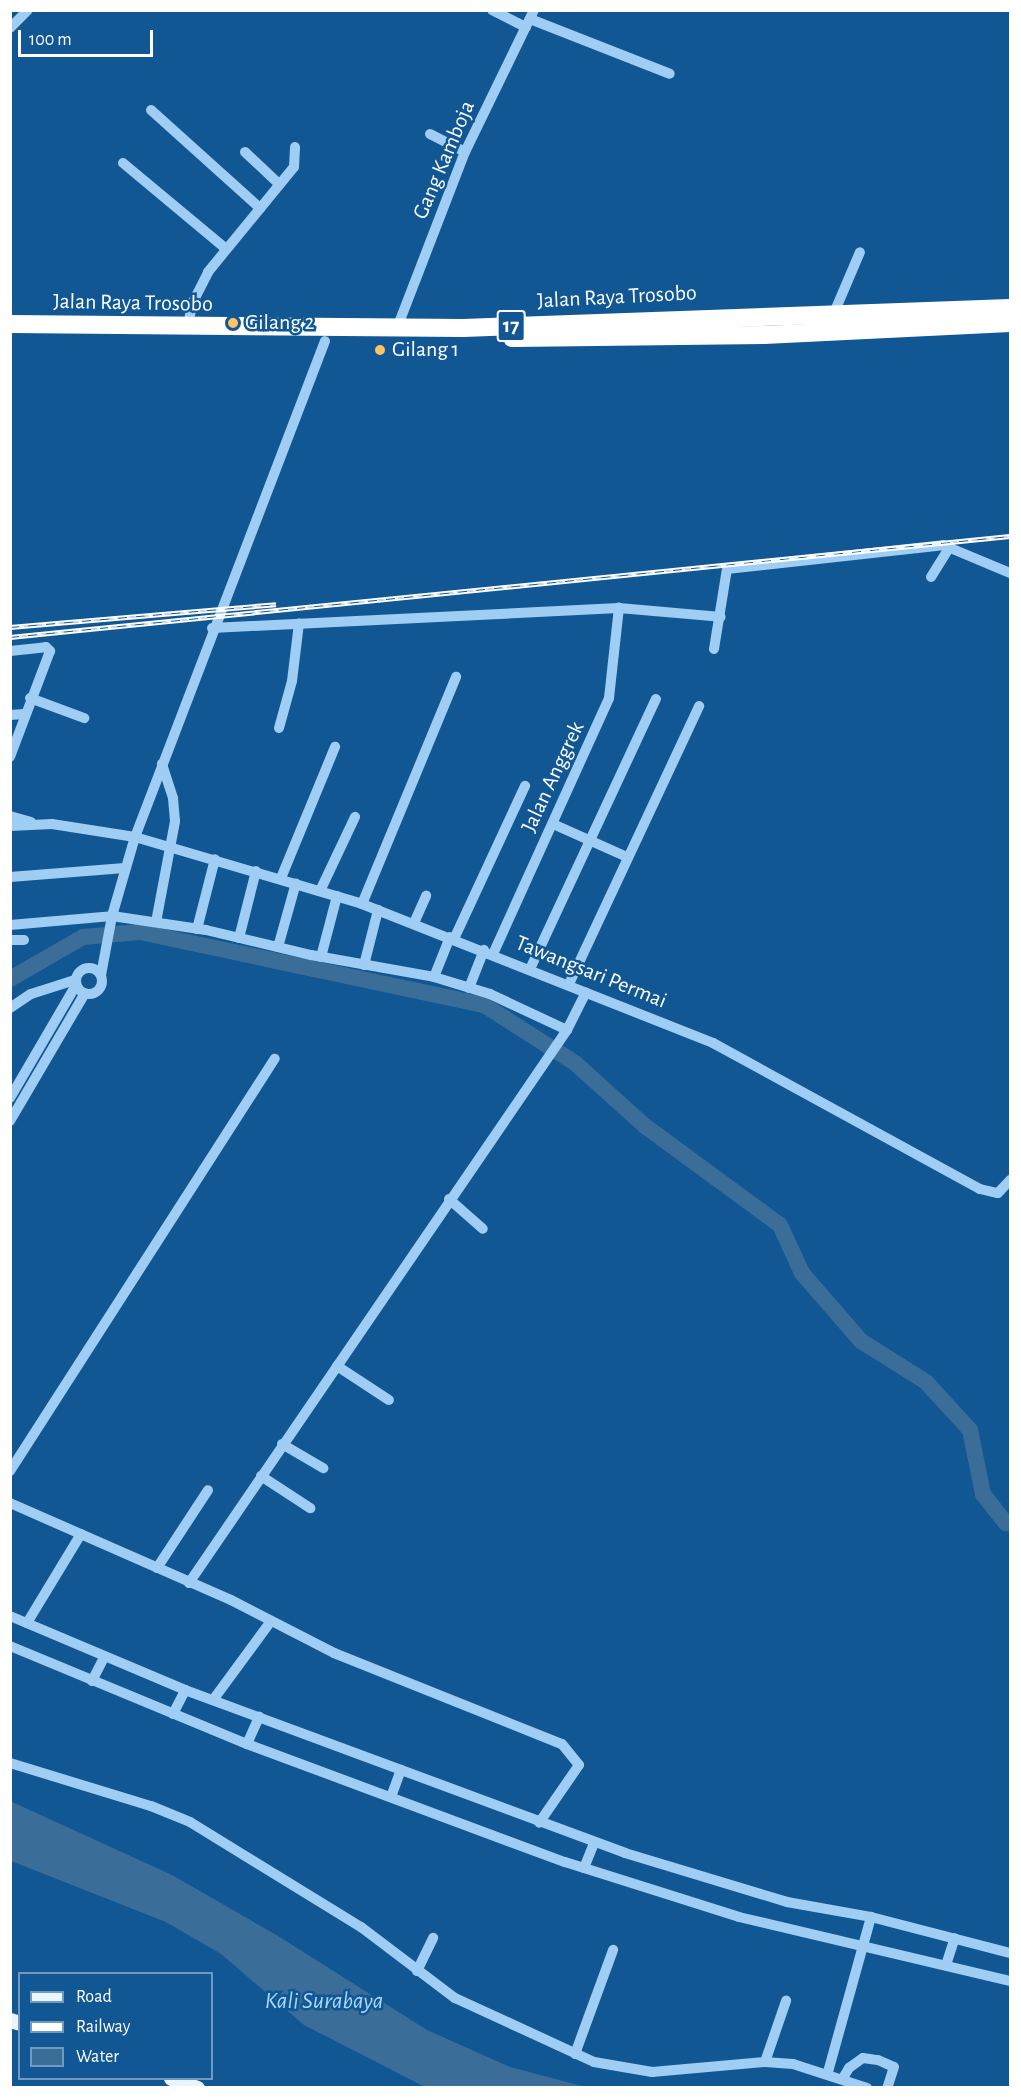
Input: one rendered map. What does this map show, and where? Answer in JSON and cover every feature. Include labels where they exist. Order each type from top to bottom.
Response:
[{"type":"highway","name":"Jalan Raya Trosobo","points":[[10,324],[187,328],[397,328],[1011,308]]},
{"type":"highway","points":[[800,314],[802,332]]},
{"type":"highway","points":[[776,315],[780,333]]},
{"type":"highway","name":"Jalan Raya Trosobo","points":[[10,336],[325,341],[780,333],[1011,323]]},
{"type":"main road","points":[[174,2080],[197,2088]]},
{"type":"street","points":[[10,28],[28,10]]},
{"type":"street","points":[[492,10],[530,19],[670,74]]},
{"type":"street","name":"Gang Kamboja","points":[[397,328],[465,152],[530,19]]},
{"type":"street","points":[[151,110],[260,208]]},
{"type":"street","points":[[430,134],[465,152]]},
{"type":"street","points":[[187,328],[199,288],[225,248],[260,208],[278,183],[294,167],[296,147]]},
{"type":"street","points":[[245,152],[278,183]]},
{"type":"street","points":[[123,163],[225,248]]},
{"type":"street","points":[[834,313],[860,252]]},
{"type":"street","points":[[10,1121],[85,993],[99,989],[111,920],[135,837],[213,628],[241,564],[325,341]]},
{"type":"street","points":[[714,649],[727,569],[950,546],[1011,573]]},
{"type":"street","points":[[931,577],[950,546]]},
{"type":"street","points":[[213,628],[619,608],[721,617]]},
{"type":"street","name":"Jalan Anggrek","points":[[469,988],[553,824],[609,698],[619,608]]},
{"type":"street","points":[[279,729],[292,681],[299,623]]},
{"type":"street","points":[[10,651],[46,647],[50,650],[24,714],[10,757]]},
{"type":"street","points":[[362,904],[456,677]]},
{"type":"street","points":[[30,698],[84,718]]},
{"type":"street","points":[[530,969],[656,699]]},
{"type":"street","points":[[569,984],[699,706]]},
{"type":"street","points":[[10,715],[24,714]]},
{"type":"street","points":[[281,878],[335,747]]},
{"type":"street","points":[[156,922],[171,846],[174,806],[162,764]]},
{"type":"street","points":[[434,977],[525,786]]},
{"type":"street","points":[[10,816],[37,824]]},
{"type":"street","points":[[321,891],[355,817]]},
{"type":"street","points":[[10,826],[37,824]]},
{"type":"street","name":"Tawangsari Permai","points":[[37,824],[135,837],[171,846],[338,896],[414,923],[713,1043],[980,1189],[998,1193],[1009,1183]]},
{"type":"street","points":[[553,824],[627,857]]},
{"type":"street","points":[[197,929],[215,859]]},
{"type":"street","points":[[10,877],[125,868]]},
{"type":"street","points":[[239,938],[256,871]]},
{"type":"street","points":[[278,947],[296,883]]},
{"type":"street","points":[[321,957],[338,896]]},
{"type":"street","points":[[414,923],[426,896]]},
{"type":"street","points":[[364,965],[378,910]]},
{"type":"street","points":[[10,925],[111,920],[156,922],[197,929],[321,957],[434,977],[469,988],[566,1033]]},
{"type":"street","points":[[10,940],[24,940]]},
{"type":"street","points":[[10,1098],[85,968],[105,952]]},
{"type":"street","points":[[85,968],[101,975]]},
{"type":"street","points":[[76,983],[85,993]]},
{"type":"street","points":[[10,1008],[32,994],[76,983]]},
{"type":"street","points":[[189,1583],[449,1199],[566,1033],[586,992]]},
{"type":"street","points":[[10,1471],[274,1059]]},
{"type":"street","points":[[18,1085],[28,1091]]},
{"type":"street","points":[[449,1199],[483,1229]]},
{"type":"street","points":[[337,1366],[389,1400]]},
{"type":"street","points":[[282,1444],[323,1468]]},
{"type":"street","points":[[261,1476],[310,1508]]},
{"type":"street","points":[[157,1568],[207,1490]]},
{"type":"street","points":[[10,1503],[157,1568],[334,1653],[562,1744],[579,1765],[539,1823]]},
{"type":"street","points":[[27,1623],[81,1534]]},
{"type":"street","points":[[10,1616],[103,1659],[184,1692],[213,1700],[593,1845],[738,1890],[1011,1953]]},
{"type":"street","points":[[213,1700],[271,1621]]},
{"type":"street","points":[[10,1646],[247,1742],[584,1867],[739,1917],[1010,1977]]},
{"type":"street","points":[[93,1679],[103,1659]]},
{"type":"street","points":[[173,1712],[184,1692]]},
{"type":"street","points":[[247,1742],[258,1719]]},
{"type":"street","points":[[10,1763],[189,1822],[361,1927],[417,1971],[466,2004],[606,2066],[652,2072],[765,2062],[828,2072],[867,2088]]},
{"type":"street","points":[[392,1796],[400,1773]]},
{"type":"street","points":[[584,1867],[593,1845]]},
{"type":"street","points":[[828,2072],[871,1921]]},
{"type":"street","points":[[417,1971],[433,1938]]},
{"type":"street","points":[[947,1962],[954,1940]]},
{"type":"street","points":[[575,2054],[613,1950]]},
{"type":"street","points":[[765,2062],[786,2001]]},
{"type":"street","points":[[843,2078],[855,2063],[863,2058],[878,2060],[894,2067],[887,2088]]},
{"type":"water","name":"Kali Surabaya","points":[[10,1801],[172,1875],[278,1936],[427,2030],[510,2067],[586,2087],[425,2087],[304,2025],[221,1954],[166,1922],[11,1861]]},
{"type":"waterway","points":[[10,979],[83,937],[140,932],[484,1005],[575,1063],[645,1126],[780,1225],[802,1273],[861,1341],[926,1382],[970,1430],[983,1494],[1006,1523],[1010,1523]]},
{"type":"railway","points":[[10,637],[1010,536]]},
{"type":"railway","points":[[10,627],[276,604]]},
{"type":"place","name":"Gilang 2","points":[[233,323]]},
{"type":"place","name":"Gilang 1","points":[[380,350]]}]
